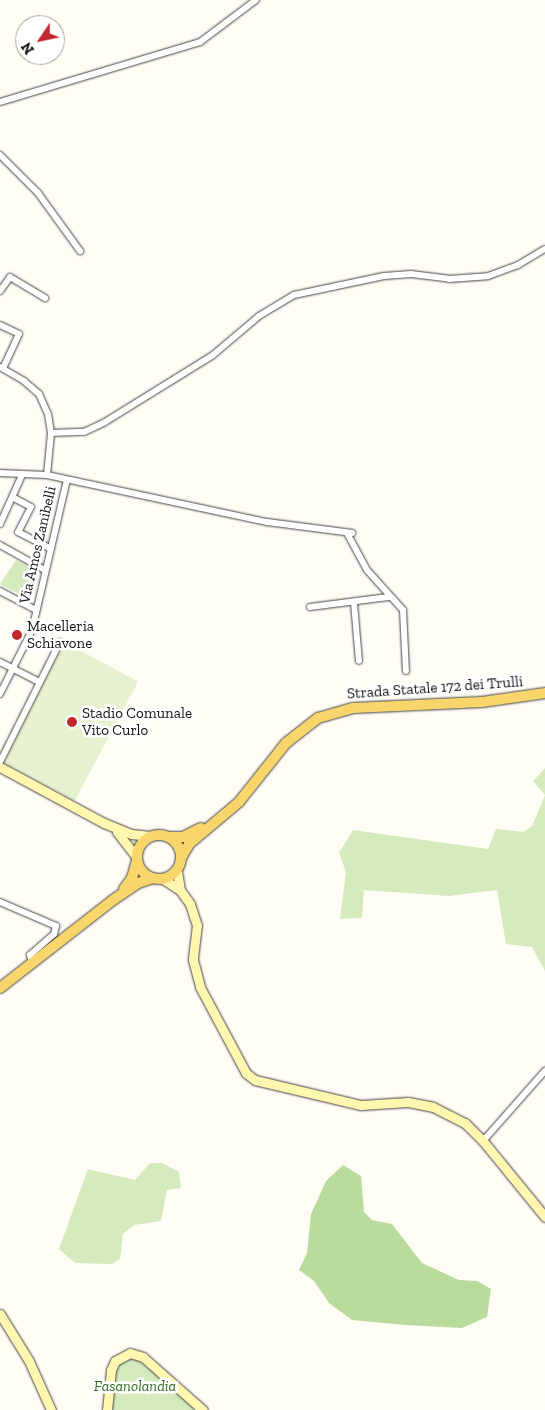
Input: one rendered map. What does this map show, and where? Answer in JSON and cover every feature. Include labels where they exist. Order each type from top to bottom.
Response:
[{"type":"main road","name":"Strada Statale 172 dei Trulli","points":[[177,870],[189,844],[222,817],[303,728],[336,711],[508,700],[545,693]]},
{"type":"main road","name":"Strada Statale 172 dei Trulli","points":[[151,836],[188,835],[222,817]]},
{"type":"main road","points":[[113,900],[132,878],[142,842],[151,836]]},
{"type":"main road","points":[[169,837],[179,848],[181,858]]},
{"type":"main road","points":[[137,858],[141,870],[158,878]]},
{"type":"main road","points":[[1,988],[32,962],[138,883],[158,878],[177,870]]},
{"type":"street","points":[[0,102],[200,42],[253,1]]},
{"type":"street","points":[[0,155],[38,194],[80,251]]},
{"type":"street","points":[[51,433],[84,432],[105,422],[213,355],[259,316],[294,295],[384,276],[411,274],[449,279],[488,276],[518,265],[545,249]]},
{"type":"street","points":[[0,291],[10,277],[45,298]]},
{"type":"street","points":[[0,325],[19,334],[1,368],[24,381],[39,394],[48,414],[51,433],[47,475]]},
{"type":"street","points":[[0,473],[47,475],[267,522],[350,533],[367,570],[388,597],[403,610],[406,671]]},
{"type":"street","points":[[0,524],[14,498],[22,475]]},
{"type":"street","name":"Via Amos Zanibelli","points":[[1,690],[32,630],[67,480]]},
{"type":"street","points":[[14,498],[31,507],[18,532],[51,549]]},
{"type":"street","points":[[0,545],[45,570]]},
{"type":"street","points":[[0,591],[36,610]]},
{"type":"street","points":[[310,608],[388,597]]},
{"type":"street","points":[[354,603],[359,662]]},
{"type":"street","points":[[0,762],[60,642]]},
{"type":"street","points":[[0,662],[39,682]]},
{"type":"street","points":[[0,767],[104,823],[131,834],[151,836]]},
{"type":"street","points":[[104,823],[127,841],[137,858]]},
{"type":"street","points":[[177,870],[180,890]]},
{"type":"street","points":[[158,878],[180,890],[190,904],[197,925],[193,960],[200,987],[246,1073],[255,1080],[361,1105],[408,1102],[433,1107],[465,1123],[483,1140],[545,1217]]},
{"type":"street","points":[[0,902],[56,926],[54,934],[30,955],[32,962]]},
{"type":"street","points":[[483,1140],[545,1070]]},
{"type":"street","points":[[0,1314],[29,1361],[51,1410]]},
{"type":"street","points":[[107,1410],[111,1370],[115,1361],[130,1352],[143,1356],[203,1410]]},
{"type":"green space","points":[[16,560],[37,571],[29,599],[0,584]]},
{"type":"green space","name":"Stadio Comunale Vito Curlo","points":[[64,642],[138,681],[75,801],[1,761]]},
{"type":"green space","points":[[545,768],[545,795],[533,781]]},
{"type":"green space","points":[[545,795],[545,971],[532,947],[506,944],[497,890],[448,896],[364,890],[362,918],[340,919],[346,872],[339,853],[353,830],[488,849],[496,829],[523,832],[532,826]]},
{"type":"green space","points":[[150,1163],[162,1163],[179,1172],[181,1188],[167,1190],[161,1221],[134,1225],[123,1234],[120,1259],[112,1264],[75,1263],[59,1249],[88,1169],[135,1180]]},
{"type":"green space","points":[[343,1165],[361,1176],[364,1212],[372,1220],[392,1224],[422,1263],[459,1280],[477,1281],[491,1289],[487,1317],[462,1328],[405,1325],[352,1320],[329,1303],[314,1281],[299,1270],[307,1253],[311,1214],[326,1181]]},
{"type":"green space","name":"Fasanolandia","points":[[133,1357],[149,1367],[198,1410],[111,1410],[113,1370],[122,1359]]},
{"type":"place","name":"Macelleria Schiavone","points":[[17,635]]},
{"type":"place","name":"Stadio Comunale Vito Curlo","points":[[72,722]]}]
